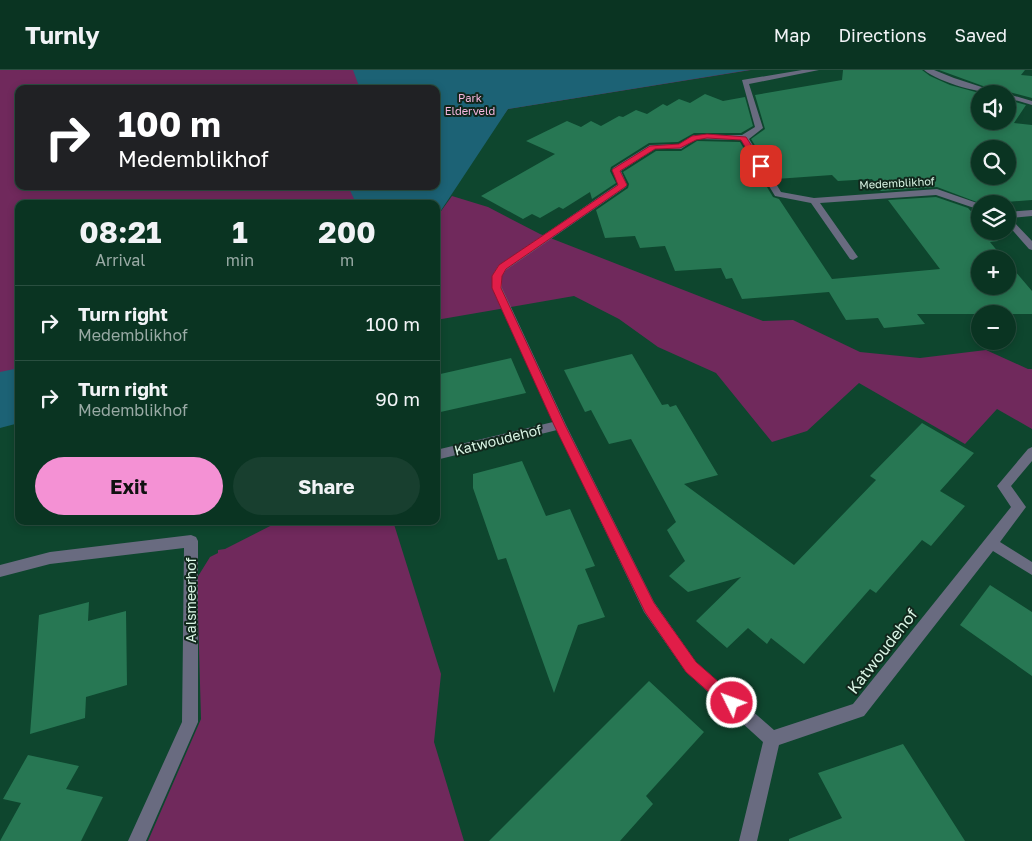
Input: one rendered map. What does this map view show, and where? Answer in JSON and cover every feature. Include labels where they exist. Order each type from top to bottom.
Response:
[{"type":"street","points":[[744,138],[759,128],[745,82],[815,70]]},
{"type":"street","points":[[928,70],[971,86]]},
{"type":"street","points":[[1016,98],[1032,103]]},
{"type":"street","name":"Katwoudehof","points":[[744,138],[707,136],[694,138],[680,146],[653,147],[616,170],[622,185],[502,268],[497,276],[497,288],[560,425],[649,607],[691,667],[772,740],[858,710],[1019,507],[1003,486],[1032,452]]},
{"type":"street","name":"Medemblikhof","points":[[744,138],[778,194],[814,201],[937,192],[971,204]]},
{"type":"street","points":[[814,201],[852,258]]},
{"type":"street","points":[[1016,214],[1032,213]]},
{"type":"street","points":[[1016,229],[1032,247]]},
{"type":"street","name":"Katwoudehof","points":[[440,454],[560,425]]},
{"type":"street","name":"Aalsmeerhof","points":[[0,571],[50,558],[191,541],[190,722],[137,841]]},
{"type":"street","points":[[991,543],[1032,569]]},
{"type":"street","points":[[748,841],[772,740]]},
{"type":"green space","name":"Park Elderveld","points":[[0,70],[751,70],[508,109],[440,200],[15,200],[15,418],[0,421]]},
{"type":"green space","points":[[452,196],[488,207],[540,234],[763,321],[793,320],[860,352],[920,358],[986,350],[1028,369],[1032,369],[1032,429],[997,409],[965,444],[859,383],[807,431],[772,442],[716,373],[658,347],[619,319],[574,296],[440,319],[440,212]]},
{"type":"green space","points":[[272,525],[394,525],[441,674],[434,742],[464,841],[148,841],[201,719],[197,578],[210,557],[218,553],[218,550],[225,549]]},
{"type":"water","points":[[353,70],[749,70],[508,109],[440,212],[440,200],[354,200],[350,190],[440,190],[440,85],[359,85]]},
{"type":"water","points":[[15,369],[15,424],[0,428],[0,372]]},
{"type":"building","points":[[843,70],[922,70],[930,76],[950,85],[971,91],[971,130],[1016,130],[1016,123],[1032,125],[1032,200],[1016,201],[1016,195],[971,195],[971,200],[937,187],[881,191],[872,179],[838,181],[832,175],[776,179],[751,139],[765,129],[755,95],[842,80]]},
{"type":"building","points":[[939,70],[1025,70],[1021,75],[1032,76],[1032,98],[1016,94],[1016,85],[980,85]]},
{"type":"building","points":[[705,94],[723,101],[745,97],[753,126],[741,133],[694,133],[678,142],[649,143],[611,167],[610,171],[616,183],[592,199],[590,192],[563,209],[559,207],[540,218],[532,214],[523,219],[481,196],[555,154],[526,141],[567,121],[581,127],[591,121],[601,126],[619,116],[623,117],[636,110],[647,114],[663,104],[667,106],[679,99],[690,103]]},
{"type":"building","points":[[1016,102],[1026,105],[1016,120]]},
{"type":"building","points":[[697,141],[740,142],[773,197],[779,199],[832,279],[940,269],[888,200],[936,197],[968,208],[971,211],[971,240],[998,241],[990,242],[997,250],[971,250],[971,295],[1016,295],[1016,272],[1032,291],[1032,314],[1016,314],[1016,305],[971,305],[971,314],[917,314],[925,324],[884,328],[878,318],[846,320],[829,292],[742,299],[732,278],[726,279],[721,268],[675,271],[665,246],[640,248],[635,236],[605,238],[596,210],[628,188],[629,184],[623,172],[656,151],[681,151]]},
{"type":"building","points":[[632,354],[662,405],[668,404],[670,407],[676,405],[718,475],[684,484],[794,565],[876,480],[870,476],[922,423],[974,453],[940,491],[965,506],[931,546],[922,540],[876,593],[870,589],[804,664],[771,638],[767,644],[748,628],[727,648],[696,621],[741,577],[688,592],[669,576],[685,561],[667,530],[676,522],[631,439],[609,444],[591,410],[585,412],[564,370]]},
{"type":"building","points":[[511,358],[526,393],[440,412],[440,374]]},
{"type":"building","points":[[522,461],[546,516],[570,509],[595,566],[585,569],[605,617],[578,625],[554,693],[506,558],[498,560],[473,488],[473,474]]},
{"type":"building","points":[[990,585],[1032,612],[1032,676],[960,625]]},
{"type":"building","points":[[89,602],[88,621],[126,611],[127,685],[86,697],[85,718],[30,734],[39,615]]},
{"type":"building","points":[[649,681],[704,732],[646,796],[653,804],[620,841],[489,841]]},
{"type":"building","points":[[903,744],[965,841],[789,841],[789,839],[842,818],[818,773]]},
{"type":"building","points":[[28,755],[79,766],[66,789],[103,797],[81,841],[0,841],[21,803],[3,799]]},
{"type":"route","points":[[732,703],[691,667],[649,607],[560,425],[504,304],[497,288],[497,276],[502,268],[526,250],[622,185],[616,170],[653,147],[680,146],[694,138],[707,136],[744,138],[761,166]]}]
